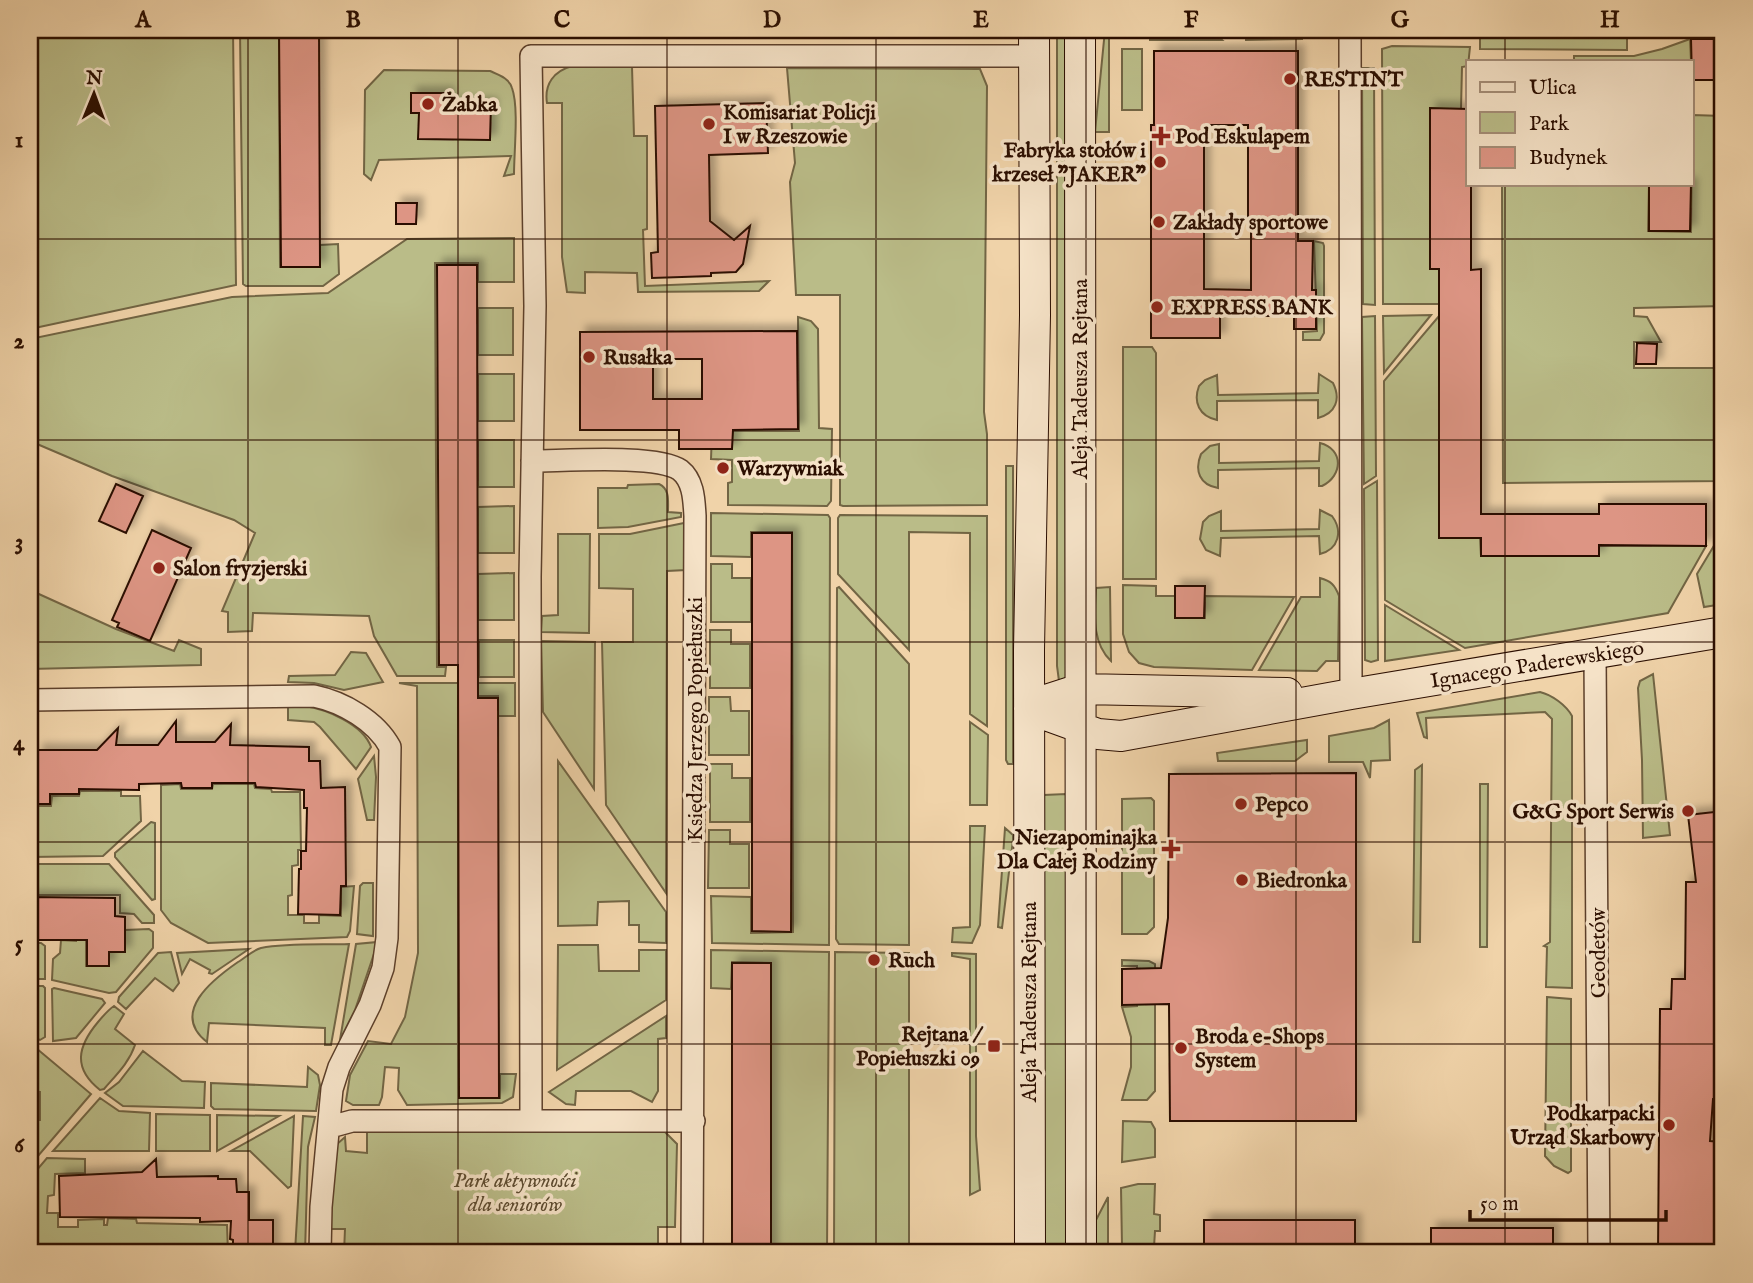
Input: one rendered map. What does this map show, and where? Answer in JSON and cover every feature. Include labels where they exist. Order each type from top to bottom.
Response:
[{"type":"main road","name":"Aleja Tadeusza Rejtana","points":[[1080,30],[1081,1253]]},
{"type":"main road","name":"Aleja Tadeusza Rejtana","points":[[1030,1253],[1029,709],[1035,302],[1035,43]]},
{"type":"main road","name":"Ignacego Paderewskiego","points":[[1080,729],[1121,736],[1351,694],[1723,632]]},
{"type":"main road","name":"Ignacego Paderewskiego","points":[[1029,709],[1080,689],[1351,694]]},
{"type":"main road","points":[[1029,709],[1080,729]]},
{"type":"street","points":[[1350,30],[1351,694]]},
{"type":"street","points":[[531,1120],[530,577],[535,306],[531,56],[1035,43]]},
{"type":"street","name":"Księdza Jerzego Popiełuszki","points":[[533,461],[654,461],[679,470],[693,490],[692,1253]]},
{"type":"street","name":"Geodetów","points":[[1595,654],[1599,1253]]},
{"type":"street","points":[[30,700],[287,695],[329,699],[342,704],[384,735],[390,747],[387,938],[383,968],[370,1005],[339,1067],[332,1089],[322,1194],[320,1253]]},
{"type":"street","points":[[330,1127],[352,1121],[694,1121]]},
{"type":"green space","points":[[30,30],[233,30],[236,285],[30,329]]},
{"type":"green space","points":[[240,30],[279,30],[280,267],[320,267],[320,245],[338,244],[339,274],[323,286],[243,284]]},
{"type":"green space","points":[[1057,30],[1065,30],[1066,681],[1059,681],[1057,666]]},
{"type":"green space","points":[[1105,30],[1109,30],[1109,132],[1095,132]]},
{"type":"green space","points":[[1150,30],[1211,30],[1222,40],[1150,40]]},
{"type":"green space","points":[[1246,30],[1302,30],[1302,39],[1246,40]]},
{"type":"green space","points":[[1480,38],[1627,38],[1627,50],[1480,49]]},
{"type":"green space","points":[[1690,39],[1691,60],[1574,60],[1574,56],[1634,56]]},
{"type":"green space","points":[[1392,46],[1470,47],[1469,60],[1466,60],[1466,66],[1462,67],[1461,109],[1430,109],[1430,269],[1439,269],[1439,304],[1383,304],[1382,49]]},
{"type":"green space","points":[[1122,49],[1142,49],[1142,110],[1122,110]]},
{"type":"green space","points":[[572,66],[632,67],[634,136],[647,136],[647,229],[643,230],[645,286],[769,281],[759,291],[638,292],[637,273],[585,272],[585,293],[567,292],[562,257],[562,103],[547,103],[546,96],[555,75]]},
{"type":"green space","points":[[787,68],[980,69],[987,86],[984,412],[987,434],[987,505],[840,505],[840,295],[796,295],[790,182],[795,163]]},
{"type":"green space","points":[[1362,68],[1374,68],[1375,305],[1363,304]]},
{"type":"green space","points":[[384,70],[490,71],[506,79],[512,88],[515,106],[514,174],[504,176],[511,156],[379,160],[371,180],[364,174],[365,90]]},
{"type":"green space","points":[[1694,115],[1723,116],[1723,306],[1634,308],[1634,316],[1647,317],[1661,342],[1634,342],[1634,368],[1723,368],[1723,481],[1503,483],[1502,186],[1649,186],[1648,231],[1691,232]]},
{"type":"green space","points":[[514,238],[514,282],[478,282],[478,263],[435,263],[437,667],[446,667],[445,676],[397,676],[374,636],[369,616],[253,613],[252,631],[228,632],[228,612],[222,611],[255,533],[234,520],[112,476],[30,441],[30,339],[232,297],[328,293],[407,239]]},
{"type":"green space","points":[[1314,241],[1323,243],[1324,246],[1324,333],[1320,340],[1303,340],[1303,332],[1317,331]]},
{"type":"green space","points":[[478,308],[513,308],[513,355],[478,355]]},
{"type":"green space","points":[[1431,315],[1384,373],[1383,316]]},
{"type":"green space","points":[[1375,316],[1376,476],[1364,484],[1362,317]]},
{"type":"green space","points":[[1439,316],[1439,538],[1480,538],[1481,556],[1598,556],[1599,546],[1706,546],[1668,613],[1465,648],[1385,600],[1384,381]]},
{"type":"green space","points":[[798,317],[811,321],[818,329],[819,428],[832,429],[831,501],[827,506],[728,505],[732,460],[711,459],[712,431],[799,431]]},
{"type":"green space","points":[[1123,347],[1152,347],[1156,353],[1156,579],[1123,579]]},
{"type":"green space","points":[[478,374],[514,374],[514,421],[478,421]]},
{"type":"green space","points":[[1319,374],[1333,383],[1337,400],[1329,413],[1318,418],[1318,400],[1217,401],[1217,420],[1202,412],[1197,403],[1199,386],[1217,375],[1218,395],[1318,393]]},
{"type":"green space","points":[[478,440],[514,440],[514,487],[478,487]]},
{"type":"green space","points":[[1320,443],[1333,451],[1338,463],[1334,476],[1322,486],[1319,486],[1319,468],[1218,470],[1218,488],[1207,484],[1200,476],[1198,466],[1201,454],[1210,446],[1219,444],[1219,463],[1319,461]]},
{"type":"green space","points":[[1006,466],[1013,466],[1013,764],[1008,764],[1006,760]]},
{"type":"green space","points":[[1377,481],[1378,660],[1371,662],[1365,660],[1364,489]]},
{"type":"green space","points":[[659,484],[667,492],[668,512],[681,513],[681,517],[628,527],[598,528],[598,488]]},
{"type":"green space","points":[[1716,492],[1723,492],[1723,604],[1704,607],[1697,574],[1715,544]]},
{"type":"green space","points":[[514,506],[514,553],[478,553],[478,507]]},
{"type":"green space","points":[[1320,510],[1332,516],[1338,533],[1335,544],[1320,554],[1319,536],[1221,538],[1220,556],[1206,550],[1200,539],[1203,522],[1221,511],[1221,531],[1319,529]]},
{"type":"green space","points":[[711,513],[828,515],[830,518],[829,945],[712,943],[711,896],[751,897],[751,933],[793,932],[792,532],[751,532],[751,557],[711,556]]},
{"type":"green space","points":[[840,515],[987,516],[987,726],[970,714],[970,533],[909,532],[909,650],[838,574]]},
{"type":"green space","points":[[684,523],[686,570],[667,571],[666,893],[606,805],[602,642],[633,642],[633,589],[599,588],[599,534],[630,534]]},
{"type":"green space","points":[[558,534],[590,534],[589,633],[541,632],[542,616],[558,615]]},
{"type":"green space","points":[[711,564],[732,564],[732,578],[751,578],[751,622],[711,622]]},
{"type":"green space","points":[[514,573],[514,620],[478,620],[478,574]]},
{"type":"green space","points":[[1320,578],[1332,584],[1339,596],[1338,661],[1326,661],[1317,671],[1259,670],[1301,597],[1320,597]]},
{"type":"green space","points":[[1123,585],[1156,586],[1156,596],[1175,596],[1175,618],[1205,618],[1205,596],[1294,597],[1252,670],[1154,667],[1139,663],[1129,652],[1123,634]]},
{"type":"green space","points":[[839,587],[909,664],[909,945],[839,944],[836,939]]},
{"type":"green space","points":[[1110,587],[1111,661],[1100,645],[1095,617],[1096,588]]},
{"type":"green space","points":[[30,590],[116,629],[174,651],[179,640],[201,649],[201,665],[30,669]]},
{"type":"green space","points":[[1385,605],[1459,650],[1385,661]]},
{"type":"green space","points":[[710,630],[731,630],[731,644],[750,644],[750,688],[710,688]]},
{"type":"green space","points":[[479,640],[514,640],[514,677],[479,677]]},
{"type":"green space","points":[[541,641],[595,642],[594,789],[543,712]]},
{"type":"green space","points":[[351,652],[366,653],[383,682],[344,690],[314,683],[288,682],[289,676],[335,675]]},
{"type":"green space","points":[[1653,674],[1670,835],[1643,838],[1638,688],[1640,681]]},
{"type":"green space","points":[[399,683],[515,683],[515,716],[498,716],[498,696],[458,696],[459,1098],[500,1098],[500,1074],[516,1074],[513,1097],[502,1103],[407,1105],[398,1090],[399,1068],[385,1067],[379,1105],[353,1105],[346,1101],[350,1075],[368,1041],[391,1044],[405,1017],[418,953],[417,686]]},
{"type":"green space","points":[[1540,692],[1558,701],[1572,716],[1572,988],[1546,987],[1547,947],[1544,946],[1550,942],[1552,719],[1545,712],[1426,718],[1427,738],[1424,737],[1417,713]]},
{"type":"green space","points":[[709,697],[730,697],[731,711],[749,711],[749,755],[709,755]]},
{"type":"green space","points":[[304,706],[323,710],[343,719],[367,739],[371,747],[356,769],[314,722],[288,720],[288,707]]},
{"type":"green space","points":[[1389,720],[1390,760],[1371,761],[1370,778],[1363,762],[1329,762],[1329,736],[1374,728]]},
{"type":"green space","points":[[970,722],[988,735],[987,805],[970,805]]},
{"type":"green space","points":[[1307,740],[1307,752],[1295,761],[1218,761],[1217,753]]},
{"type":"green space","points":[[374,756],[374,820],[367,820],[358,779]]},
{"type":"green space","points":[[558,761],[666,912],[666,943],[639,942],[639,925],[629,925],[629,901],[598,902],[597,925],[558,926]]},
{"type":"green space","points":[[710,764],[732,764],[732,778],[750,778],[750,822],[710,822]]},
{"type":"green space","points":[[1422,765],[1420,942],[1413,942],[1415,770]]},
{"type":"green space","points":[[180,784],[181,789],[212,789],[213,784],[254,784],[255,788],[271,789],[272,792],[300,792],[301,850],[298,850],[298,865],[292,866],[292,895],[288,896],[288,915],[304,915],[304,923],[319,923],[319,915],[341,916],[341,887],[354,886],[350,931],[347,937],[208,943],[171,923],[161,910],[161,785]]},
{"type":"green space","points":[[1480,784],[1488,784],[1487,947],[1480,947]]},
{"type":"green space","points":[[80,791],[121,791],[121,796],[140,796],[141,821],[103,856],[30,857],[30,806],[51,806],[52,796],[79,796]]},
{"type":"green space","points":[[1066,794],[1066,1253],[1044,1253],[1044,795]]},
{"type":"green space","points":[[1151,798],[1154,801],[1154,927],[1147,934],[1122,934],[1122,799]]},
{"type":"green space","points":[[151,822],[155,823],[155,899],[152,900],[115,857],[115,853]]},
{"type":"green space","points":[[970,826],[985,826],[980,925],[972,943],[952,942],[953,928],[970,927]]},
{"type":"green space","points":[[1005,828],[1013,835],[1013,840],[1002,928],[998,927]]},
{"type":"green space","points":[[709,830],[730,830],[730,844],[749,844],[749,888],[708,888]]},
{"type":"green space","points":[[30,864],[109,864],[154,915],[154,923],[142,923],[134,914],[120,913],[120,895],[30,895]]},
{"type":"green space","points":[[363,883],[373,883],[373,936],[357,934],[360,886]]},
{"type":"green space","points":[[149,929],[153,932],[153,948],[116,992],[109,993],[52,980],[53,959],[60,953],[61,940],[76,941],[76,936],[86,936],[86,966],[109,966],[109,952],[125,952],[125,930]]},
{"type":"green space","points":[[378,942],[355,1010],[340,1040],[356,944]]},
{"type":"green space","points":[[30,943],[41,943],[45,946],[45,979],[30,979]]},
{"type":"green space","points":[[349,944],[331,1045],[325,1045],[325,1028],[209,1023],[207,1042],[197,1031],[193,1020],[199,998],[217,978],[255,950],[282,945]]},
{"type":"green space","points":[[558,945],[598,945],[599,971],[639,971],[639,950],[666,950],[666,1000],[557,1070]]},
{"type":"green space","points":[[249,949],[212,974],[209,973],[210,970],[190,959],[182,974],[177,953]]},
{"type":"green space","points":[[711,950],[829,952],[827,1253],[771,1253],[771,963],[732,962],[731,989],[711,988]]},
{"type":"green space","points":[[171,952],[179,983],[173,991],[155,978],[126,1009],[118,1002],[119,997],[158,953]]},
{"type":"green space","points":[[835,952],[909,953],[909,1250],[905,1253],[834,1253]]},
{"type":"green space","points":[[952,953],[976,954],[976,1136],[980,1190],[970,1195],[970,959],[952,956]]},
{"type":"green space","points":[[1122,960],[1149,961],[1155,964],[1155,1091],[1147,1100],[1122,1100],[1131,1067],[1131,1037],[1122,1007],[1137,1006],[1137,966],[1122,966]]},
{"type":"green space","points":[[30,986],[45,988],[45,1037],[40,1040],[30,1036]]},
{"type":"green space","points":[[54,988],[102,999],[105,1003],[76,1038],[53,1041]]},
{"type":"green space","points":[[1547,997],[1571,999],[1571,1171],[1568,1173],[1554,1166],[1545,1156]]},
{"type":"green space","points":[[114,1006],[124,1014],[115,1029],[135,1045],[122,1069],[100,1090],[85,1073],[82,1048],[91,1031]]},
{"type":"green space","points":[[666,1016],[666,1038],[658,1039],[658,1091],[652,1102],[631,1091],[576,1091],[575,1105],[566,1104],[549,1092]]},
{"type":"green space","points":[[30,1043],[91,1094],[32,1163],[30,1139],[33,1120],[40,1120],[40,1092],[30,1091]]},
{"type":"green space","points":[[143,1051],[182,1081],[205,1082],[204,1108],[123,1106],[105,1093],[119,1082]]},
{"type":"green space","points":[[308,1067],[318,1075],[320,1085],[316,1111],[214,1109],[211,1106],[211,1083],[307,1087]]},
{"type":"green space","points":[[100,1098],[119,1111],[150,1113],[149,1151],[53,1151]]},
{"type":"green space","points":[[156,1114],[210,1115],[210,1151],[156,1151]]},
{"type":"green space","points":[[217,1115],[279,1116],[217,1151]]},
{"type":"green space","points":[[294,1116],[291,1186],[288,1188],[250,1151],[231,1151]]},
{"type":"green space","points":[[303,1116],[315,1117],[308,1147],[305,1253],[295,1252]]},
{"type":"green space","points":[[1123,1121],[1151,1122],[1155,1129],[1155,1157],[1122,1162]]},
{"type":"green space","name":"Park aktywności dla seniorów","points":[[664,1131],[677,1144],[675,1227],[658,1227],[658,1253],[344,1253],[345,1229],[330,1229],[332,1155],[336,1145],[345,1137],[346,1151],[367,1153],[367,1132]]},
{"type":"green space","points":[[47,1158],[85,1159],[85,1173],[55,1174],[54,1195],[48,1196],[47,1213],[58,1213],[58,1227],[78,1227],[78,1220],[104,1219],[104,1225],[107,1225],[108,1218],[136,1219],[137,1223],[227,1225],[228,1253],[30,1252],[30,1178]]},
{"type":"green space","points":[[1155,1184],[1154,1214],[1160,1215],[1160,1231],[1155,1231],[1154,1247],[1122,1246],[1121,1188]]},
{"type":"green space","points":[[1108,1197],[1108,1253],[1096,1253],[1096,1220]]},
{"type":"building","points":[[279,30],[319,30],[320,267],[281,267]]},
{"type":"building","points":[[1691,39],[1723,39],[1723,80],[1694,80],[1694,60],[1692,60]]},
{"type":"building","points":[[1154,51],[1298,51],[1298,241],[1313,241],[1312,290],[1316,290],[1316,329],[1294,329],[1294,316],[1220,316],[1220,338],[1151,338],[1151,125],[1154,125]],"holes":[[[1204,125],[1248,125],[1251,290],[1204,289]]]},
{"type":"building","points":[[411,93],[448,93],[448,104],[491,104],[490,140],[418,139],[419,113],[411,113]]},
{"type":"building","points":[[766,103],[768,153],[709,155],[710,221],[734,240],[750,226],[743,264],[736,272],[711,273],[711,276],[652,278],[651,253],[658,252],[655,106]]},
{"type":"building","points":[[1430,108],[1466,109],[1466,186],[1471,186],[1471,270],[1481,269],[1481,514],[1599,514],[1599,504],[1706,504],[1706,546],[1599,545],[1599,556],[1481,556],[1481,538],[1439,538],[1439,269],[1430,269]]},
{"type":"building","points":[[1649,186],[1691,186],[1690,231],[1649,231]]},
{"type":"building","points":[[396,203],[417,203],[416,224],[396,224]]},
{"type":"building","points":[[437,265],[477,265],[478,698],[498,698],[499,1098],[459,1098],[458,665],[439,665]]},
{"type":"building","points":[[797,331],[798,429],[733,430],[732,449],[679,449],[679,430],[580,430],[580,332]],"holes":[[[653,359],[702,359],[702,399],[653,399]]]},
{"type":"building","points":[[1637,343],[1657,344],[1656,364],[1636,364]]},
{"type":"building","points":[[116,484],[143,496],[126,533],[99,521]]},
{"type":"building","name":"Salon fryzjerski","points":[[152,530],[191,548],[150,641],[117,627],[119,623],[112,620]]},
{"type":"building","points":[[752,533],[792,533],[791,932],[752,931]]},
{"type":"building","points":[[1175,586],[1205,586],[1204,618],[1175,618]]},
{"type":"building","points":[[176,721],[176,742],[215,742],[231,724],[230,745],[309,747],[309,761],[320,761],[321,788],[345,787],[346,886],[341,886],[340,915],[298,914],[301,851],[306,851],[307,808],[304,808],[304,790],[256,787],[255,783],[212,783],[212,788],[182,788],[181,783],[139,784],[139,790],[79,789],[79,794],[50,794],[50,804],[30,804],[30,765],[36,765],[37,750],[97,750],[118,728],[116,745],[158,745]]},
{"type":"building","points":[[1356,773],[1356,1121],[1170,1121],[1169,1004],[1122,1005],[1122,969],[1161,968],[1168,918],[1169,774]]},
{"type":"building","points":[[1723,811],[1723,839],[1716,840],[1723,882],[1723,1100],[1713,1099],[1710,1141],[1723,1142],[1723,1253],[1658,1253],[1660,1009],[1671,1009],[1672,979],[1685,979],[1686,882],[1696,882],[1688,815]]},
{"type":"building","points":[[30,897],[115,898],[115,916],[125,917],[125,952],[109,952],[109,966],[87,966],[87,940],[30,940]]},
{"type":"building","points":[[732,963],[771,963],[771,1253],[732,1253]]},
{"type":"building","points":[[156,1159],[157,1177],[218,1176],[218,1179],[236,1179],[237,1192],[249,1192],[249,1220],[273,1220],[273,1253],[233,1253],[233,1240],[230,1239],[231,1221],[200,1222],[200,1218],[60,1217],[59,1176],[142,1172]]},
{"type":"building","points":[[1204,1220],[1355,1220],[1355,1253],[1204,1253]]},
{"type":"building","points":[[1431,1228],[1553,1228],[1553,1253],[1431,1253]]},
{"type":"place","name":"RESTINT","points":[[1290,79]]},
{"type":"place","name":"Żabka","points":[[428,104]]},
{"type":"place","name":"Komisariat Policji I w Rzeszowie","points":[[709,124]]},
{"type":"place","name":"Pod Eskulapem","points":[[1161,136]]},
{"type":"place","name":"Fabryka stołów i krzeseł \"JAKER\"","points":[[1160,162]]},
{"type":"place","name":"Zakłady sportowe","points":[[1159,222]]},
{"type":"place","name":"EXPRESS BANK","points":[[1157,307]]},
{"type":"place","name":"Rusałka","points":[[589,357]]},
{"type":"place","name":"Warzywniak","points":[[723,468]]},
{"type":"place","name":"Salon fryzjerski","points":[[159,568]]},
{"type":"place","name":"Pepco","points":[[1241,804]]},
{"type":"place","name":"G&G Sport Serwis","points":[[1688,811]]},
{"type":"place","name":"Niezapominajka Dla Całej Rodziny","points":[[1171,849]]},
{"type":"place","name":"Biedronka","points":[[1242,880]]},
{"type":"place","name":"Ruch","points":[[874,960]]},
{"type":"place","name":"Rejtana / Popiełuszki 09","points":[[994,1046]]},
{"type":"place","name":"Broda e-Shops System","points":[[1181,1048]]},
{"type":"place","name":"Podkarpacki Urząd Skarbowy","points":[[1669,1125]]}]
